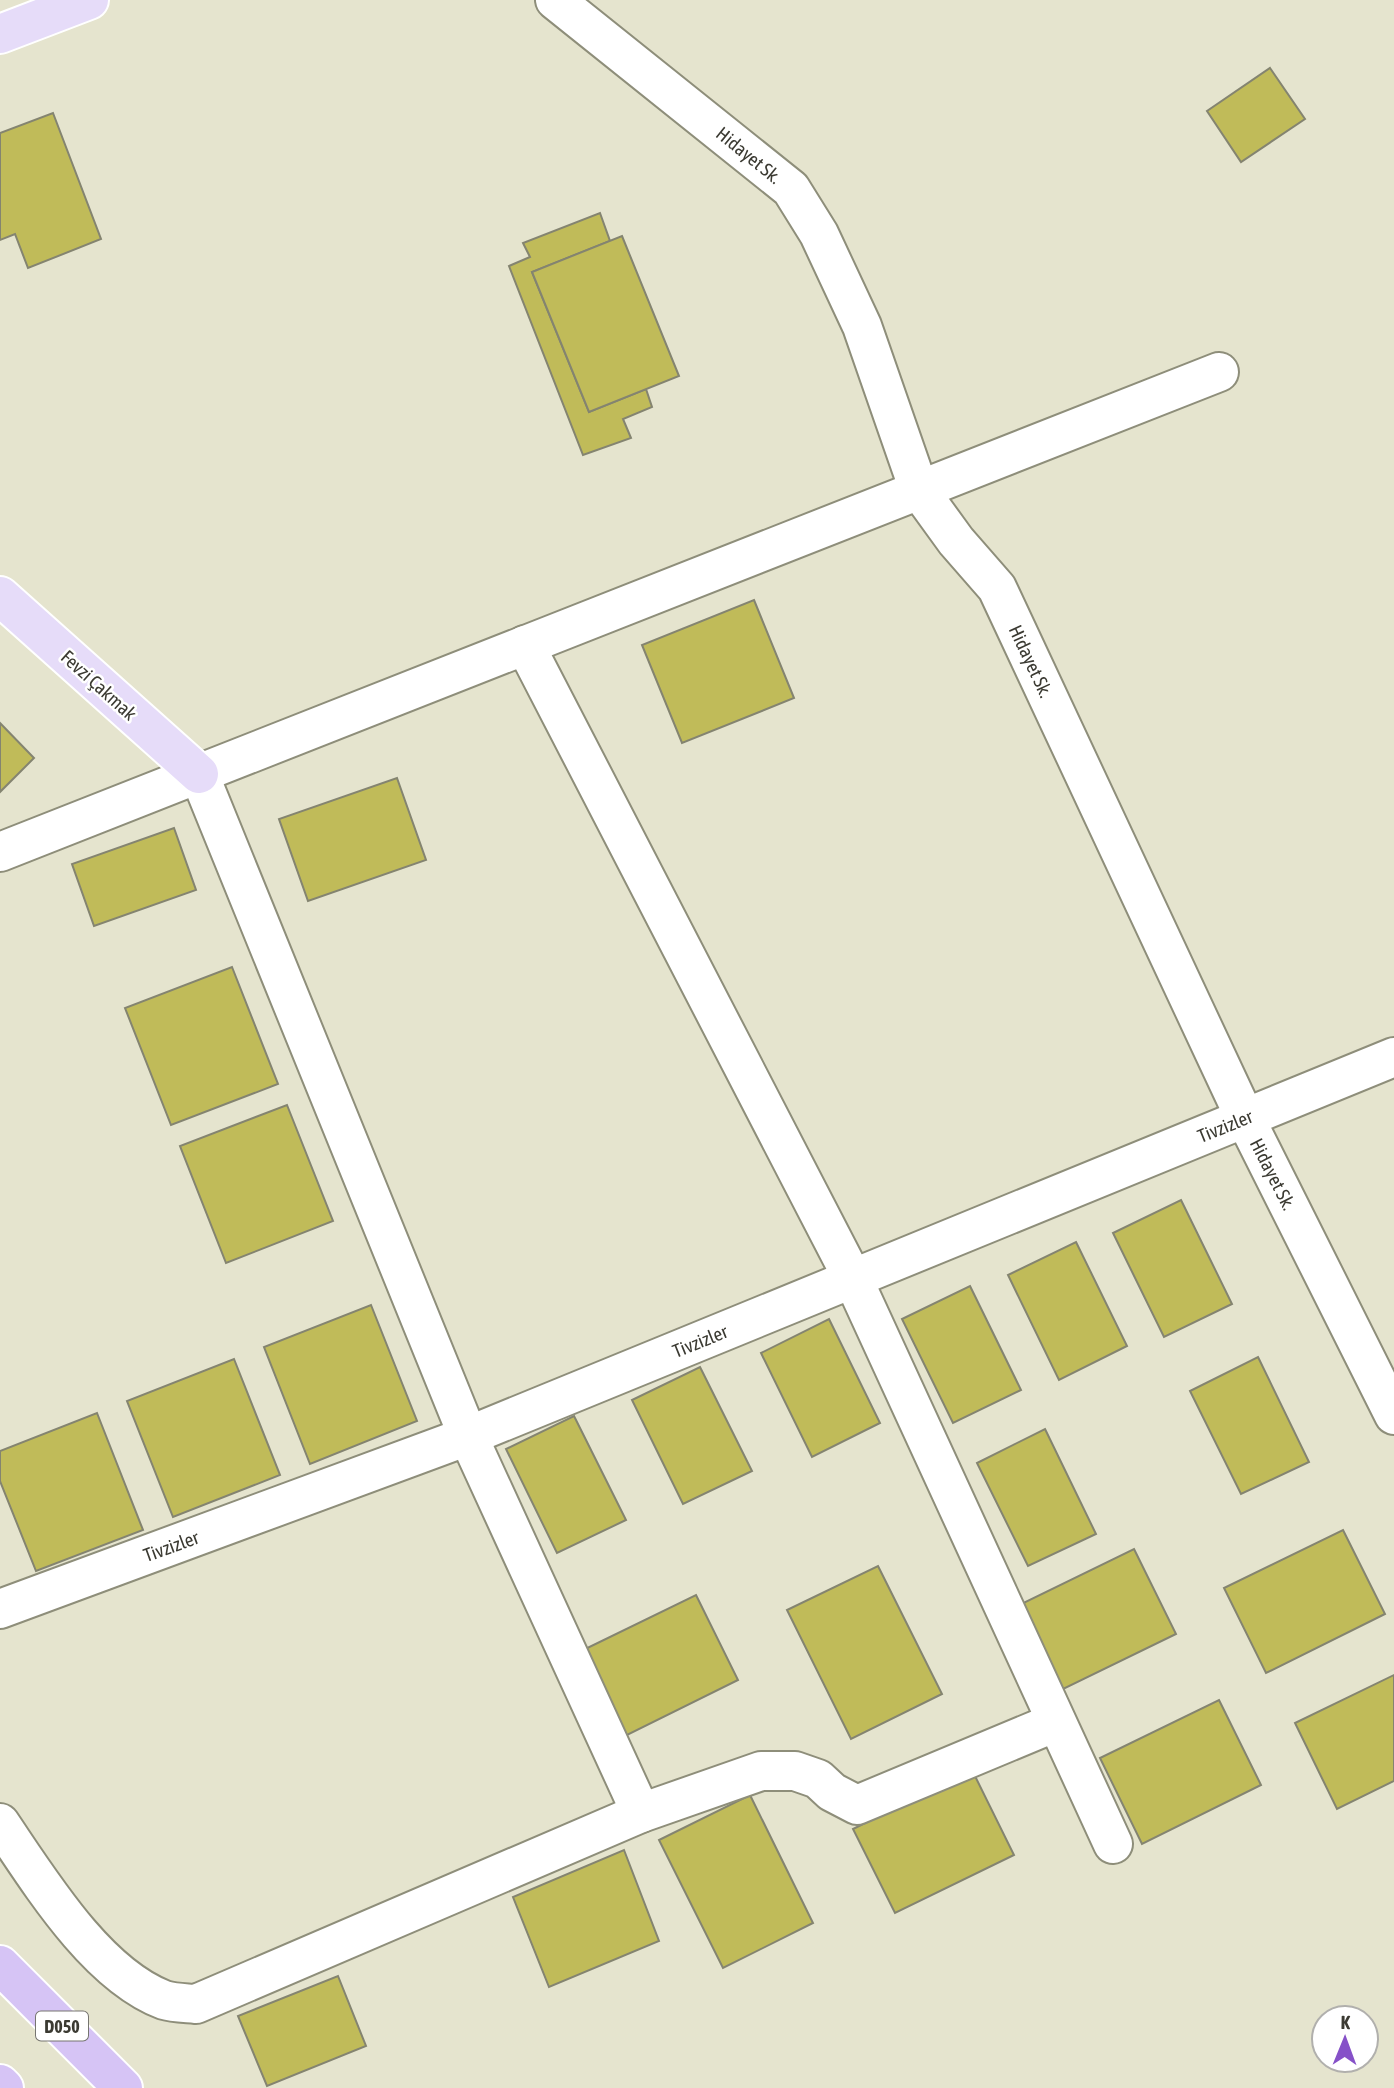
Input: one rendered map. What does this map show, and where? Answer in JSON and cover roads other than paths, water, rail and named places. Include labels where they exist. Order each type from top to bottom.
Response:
[{"type":"highway","name":"D050","points":[[0,1965],[123,2088]]},
{"type":"highway","points":[[0,2084],[4,2088]]},
{"type":"main road","points":[[0,34],[89,0]]},
{"type":"main road","name":"Fevzi Çakmak","points":[[0,596],[199,774]]},
{"type":"street","name":"Hidayet Sk.","points":[[555,0],[791,189],[819,234],[862,326],[919,490],[956,541],[997,587],[1245,1118],[1394,1415]]},
{"type":"street","points":[[0,852],[1219,372]]},
{"type":"street","points":[[525,645],[853,1279],[1113,1844]]},
{"type":"street","points":[[199,774],[468,1436],[641,1813]]},
{"type":"street","name":"Tivzizler","points":[[0,1609],[468,1436],[1394,1057]]},
{"type":"street","points":[[0,1824],[61,1911],[115,1970],[142,1990],[167,2001],[196,2004],[641,1813],[761,1771],[795,1771],[818,1779],[832,1792],[858,1805],[1056,1722]]}]
